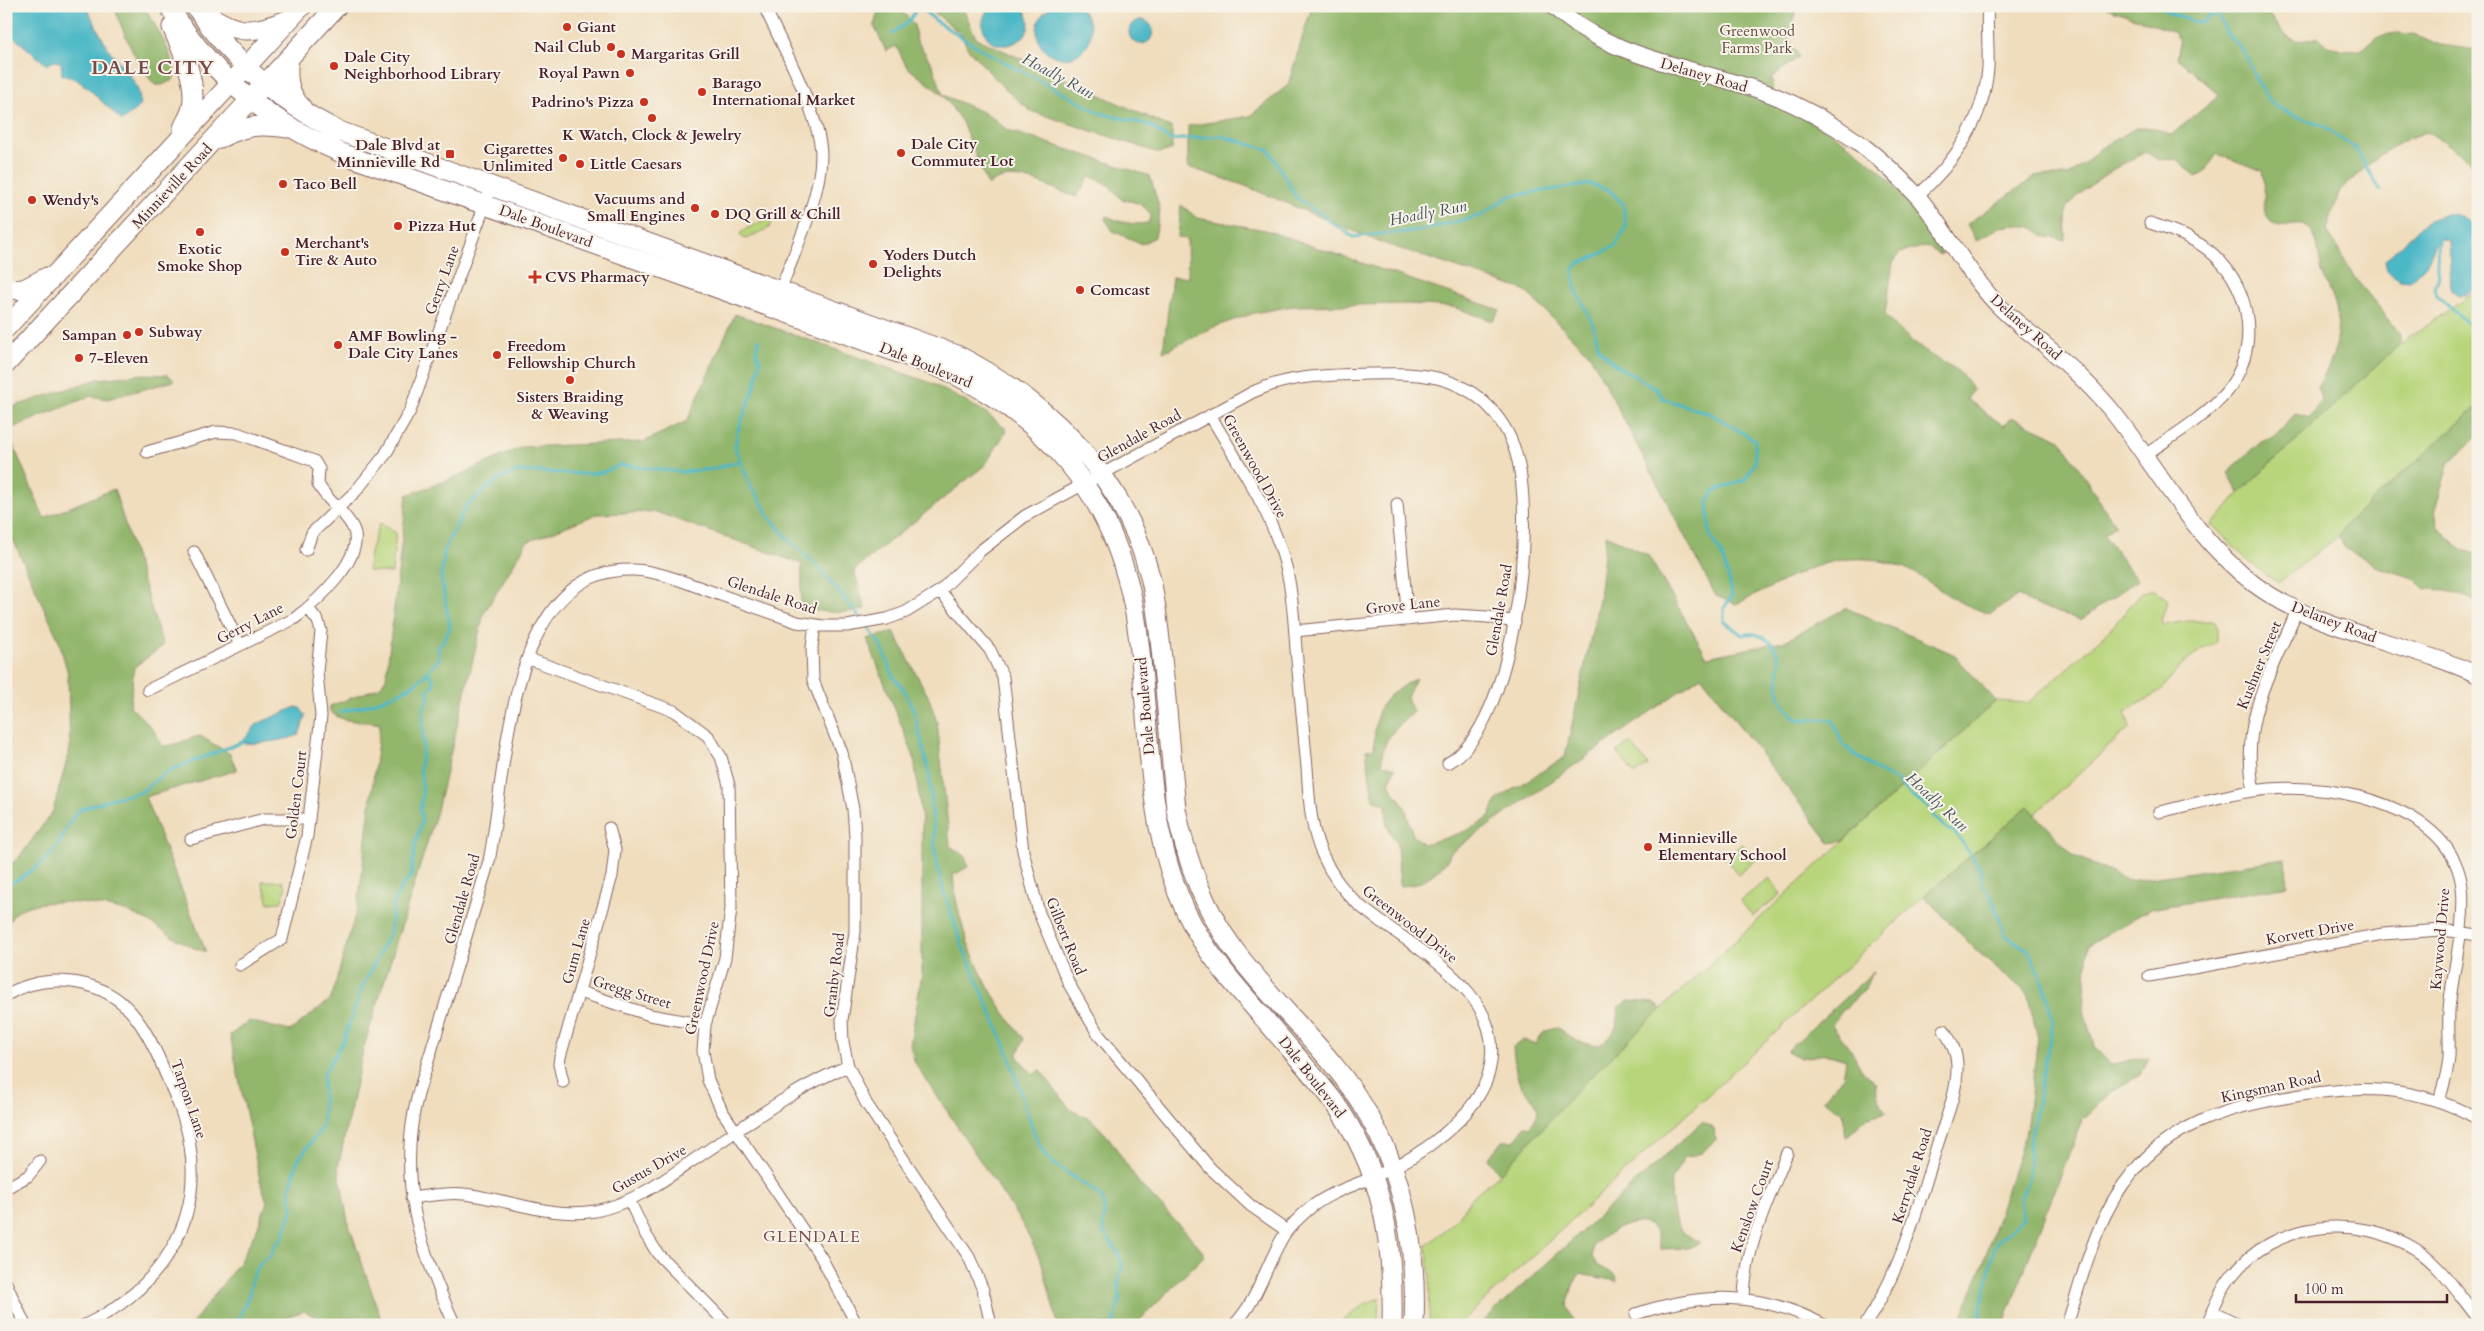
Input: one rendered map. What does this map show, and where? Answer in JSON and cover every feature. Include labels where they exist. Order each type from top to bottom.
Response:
[{"type":"main road","name":"Dale Boulevard","points":[[167,6],[196,47],[231,84],[294,129],[336,150],[485,204],[777,299],[927,343],[985,369],[1010,384],[1051,417],[1077,443],[1102,474],[1128,516],[1150,575],[1158,624],[1176,809],[1183,841],[1195,879],[1206,904],[1235,951],[1335,1068],[1354,1093],[1373,1124],[1393,1168],[1403,1202],[1412,1245],[1414,1325]]},
{"type":"main road","points":[[167,6],[189,73],[193,97],[191,111],[174,146]]},
{"type":"main road","name":"Dale Boulevard","points":[[196,6],[210,28],[246,68],[287,103],[311,118],[356,138],[492,185],[777,299],[946,370],[975,384],[1028,421],[1050,442],[1085,483],[1118,548],[1134,607],[1158,828],[1175,886],[1186,914],[1205,946],[1227,976],[1333,1101],[1362,1150],[1374,1177],[1391,1253],[1392,1325]]},
{"type":"main road","points":[[196,6],[224,25],[241,31],[258,30],[296,12]]},
{"type":"main road","name":"Minnieville Road","points":[[6,364],[337,6]]},
{"type":"main road","name":"Minnieville Road","points":[[6,328],[296,12]]},
{"type":"main road","points":[[289,58],[287,70],[291,93],[311,118]]},
{"type":"main road","points":[[212,142],[249,126],[263,125],[294,129]]},
{"type":"main road","points":[[6,290],[16,291],[28,288],[62,267]]},
{"type":"street","points":[[764,6],[816,126],[821,154],[818,182],[777,299]]},
{"type":"street","name":"Delaney Road","points":[[1553,6],[1578,27],[1606,42],[1654,60],[1768,94],[1821,118],[1877,158],[1917,196],[1995,303],[2075,371],[2114,414],[2200,531],[2227,561],[2255,584],[2297,610],[2324,622],[2440,660],[2478,675]]},
{"type":"street","points":[[1917,196],[1943,172],[1958,152],[1976,117],[1987,74],[1988,6]]},
{"type":"street","name":"Gerry Lane","points":[[306,550],[312,533],[338,508],[385,455],[410,411],[492,185]]},
{"type":"street","points":[[2144,455],[2186,427],[2227,391],[2241,366],[2248,337],[2247,311],[2242,297],[2224,265],[2202,245],[2150,223]]},
{"type":"street","name":"Glendale Road","points":[[455,1325],[424,1251],[411,1198],[408,1154],[414,1111],[489,861],[496,828],[510,721],[529,659],[544,621],[563,598],[593,578],[619,570],[652,572],[797,622],[814,625],[847,626],[887,619],[926,602],[1002,533],[1025,516],[1263,387],[1298,377],[1321,375],[1411,373],[1428,375],[1460,385],[1486,404],[1502,423],[1511,440],[1519,466],[1523,498],[1524,552],[1514,622],[1506,661],[1486,714],[1469,745],[1462,753],[1448,763]]},
{"type":"street","name":"Greenwood Drive","points":[[1210,415],[1265,511],[1273,528],[1287,572],[1295,631],[1311,820],[1322,854],[1339,883],[1360,906],[1442,966],[1460,984],[1481,1010],[1491,1037],[1492,1051],[1488,1075],[1474,1103],[1449,1129],[1429,1145],[1393,1168],[1325,1198],[1287,1231],[1271,1260],[1257,1294],[1234,1325]]},
{"type":"street","points":[[147,452],[216,432],[237,433],[314,461],[319,468],[318,484],[338,508]]},
{"type":"street","points":[[1397,504],[1408,620]]},
{"type":"street","name":"Gerry Lane","points":[[148,690],[294,619],[308,608],[336,578],[355,549],[353,528],[338,508]]},
{"type":"street","points":[[194,552],[240,646]]},
{"type":"street","name":"Gilbert Road","points":[[940,591],[990,650],[1003,677],[1023,851],[1039,913],[1069,984],[1098,1034],[1210,1168],[1251,1206],[1287,1231]]},
{"type":"street","name":"Golden Court","points":[[240,965],[280,941],[283,936],[309,819],[321,716],[317,672],[321,631],[318,621],[308,608]]},
{"type":"street","name":"Kushner Street","points":[[2254,791],[2250,764],[2252,720],[2256,704],[2297,610]]},
{"type":"street","name":"Grove Lane","points":[[1295,631],[1471,615],[1514,622]]},
{"type":"street","name":"Granby Road","points":[[814,625],[812,647],[813,680],[842,753],[854,818],[855,932],[842,1020],[843,1042],[848,1066],[866,1103],[969,1257],[983,1290],[991,1325]]},
{"type":"street","name":"Greenwood Drive","points":[[529,659],[674,711],[708,736],[722,757],[729,785],[731,908],[724,958],[705,1025],[703,1051],[708,1080],[722,1111],[821,1258],[858,1325]]},
{"type":"street","name":"Kaywood Drive","points":[[2159,812],[2254,791],[2294,788],[2326,789],[2382,805],[2423,823],[2445,845],[2460,876],[2462,901],[2448,1013],[2448,1067],[2439,1101]]},
{"type":"street","points":[[191,839],[264,819],[309,819]]},
{"type":"street","name":"Gum Lane","points":[[563,1082],[559,1064],[560,1058],[612,876],[615,850],[609,828]]},
{"type":"street","name":"Korvett Drive","points":[[2149,976],[2412,930],[2459,932],[2478,935]]},
{"type":"street","name":"Tarpon Lane","points":[[6,995],[37,983],[70,981],[98,988],[112,995],[135,1016],[144,1029],[175,1094],[187,1129],[190,1147],[191,1184],[183,1223],[172,1250],[154,1275],[130,1298],[85,1325]]},
{"type":"street","name":"Gregg Street","points":[[580,992],[650,1015],[705,1025]]},
{"type":"street","name":"Kerrydale Road","points":[[1865,1325],[1899,1260],[1953,1096],[1957,1063],[1953,1045],[1944,1030]]},
{"type":"street","name":"Gustus Drive","points":[[411,1198],[463,1194],[548,1210],[579,1212],[612,1207],[629,1200],[737,1132],[801,1088],[848,1066]]},
{"type":"street","name":"Kingsman Road","points":[[2067,1325],[2094,1240],[2116,1195],[2150,1153],[2187,1127],[2229,1109],[2343,1088],[2391,1090],[2439,1101],[2478,1119]]},
{"type":"street","name":"Kenslow Court","points":[[1744,1299],[1747,1260],[1787,1153]]},
{"type":"street","points":[[6,1188],[28,1176],[40,1161]]},
{"type":"street","points":[[629,1200],[646,1235],[658,1254],[728,1325]]},
{"type":"street","points":[[2207,1325],[2212,1311],[2231,1277],[2257,1253],[2294,1234],[2328,1226],[2349,1226],[2384,1234],[2418,1251],[2444,1275],[2478,1318]]},
{"type":"street","points":[[6,1283],[25,1325]]},
{"type":"street","points":[[1636,1314],[1687,1300],[1708,1298],[1744,1299],[1794,1312],[1824,1325]]},
{"type":"street","points":[[2212,1311],[2240,1325]]},
{"type":"green space","points":[[114,6],[144,6],[169,53],[173,64],[173,80],[162,85],[155,85],[131,48]]},
{"type":"green space","points":[[876,6],[898,6],[914,25],[916,39],[933,66],[943,95],[907,67],[896,46],[886,51],[874,26],[878,11]]},
{"type":"green space","points":[[927,6],[962,6],[976,38],[1172,128],[1172,150],[1159,153],[1031,111],[1007,91],[968,49],[961,34]]},
{"type":"green space","name":"Greenwood Farms Park","points":[[1312,6],[1797,6],[1788,37],[1799,57],[1772,77],[1773,104],[1825,129],[1877,168],[1920,214],[1942,251],[1941,255],[1926,246],[1900,253],[1893,263],[1885,315],[1917,345],[1962,375],[1973,390],[1967,399],[2004,426],[2011,417],[2061,440],[2115,525],[2104,535],[2137,580],[2081,620],[2041,607],[2017,596],[1990,614],[1958,601],[1909,570],[1878,560],[1856,559],[1835,561],[1815,567],[1736,604],[1716,596],[1590,355],[1524,290],[1380,242],[1243,185],[1188,167],[1188,126],[1250,116],[1288,85]]},
{"type":"green space","points":[[2102,6],[2264,6],[2279,29],[2291,38],[2308,40],[2318,37],[2329,46],[2345,51],[2361,50],[2378,36],[2397,33],[2413,34],[2441,45],[2478,50],[2478,169],[2444,141],[2426,132],[2407,139],[2380,155],[2340,190],[2327,230],[2354,277],[2401,334],[2399,345],[2239,493],[2228,472],[2261,442],[2275,437],[2296,413],[2309,417],[2321,400],[2317,386],[2323,378],[2332,358],[2338,325],[2335,303],[2322,272],[2315,237],[2309,228],[2304,225],[2281,226],[2271,222],[2265,211],[2263,171],[2217,154],[2203,174],[2196,177],[2176,159],[2158,160],[2146,152],[2104,175],[2067,207],[2065,240],[2043,236],[2032,227],[2017,225],[2000,227],[1976,241],[1967,224],[2036,176],[2068,176],[2099,149],[2136,128],[2155,128],[2171,135],[2220,95],[2177,58],[2180,42],[2174,32]]},
{"type":"green space","points":[[943,95],[991,116],[1007,130],[1150,176],[1160,210],[1155,237],[1142,244],[1113,231],[1105,219],[1107,216],[1122,222],[1137,224],[1148,223],[1151,215],[1135,202],[1122,200],[1109,185],[1090,176],[1076,197],[1031,180],[1019,178],[1007,177],[997,180],[988,186],[962,122]]},
{"type":"green space","points":[[1181,205],[1197,218],[1265,230],[1500,310],[1493,321],[1453,307],[1408,304],[1293,306],[1254,313],[1214,327],[1163,352],[1172,277],[1188,277],[1187,239],[1178,237]]},
{"type":"green space","points":[[766,219],[772,223],[769,228],[746,239],[740,236],[742,231]]},
{"type":"green space","points":[[2478,290],[2478,406],[2345,525],[2339,536],[2278,583],[2249,562],[2212,525],[2239,493],[2399,345]]},
{"type":"green space","points":[[735,314],[931,383],[985,412],[1007,430],[985,465],[854,570],[865,609],[833,612],[801,607],[802,564],[656,512],[597,514],[527,542],[484,613],[436,814],[363,1050],[338,1167],[348,1222],[383,1325],[332,1325],[304,1311],[263,1325],[191,1325],[239,1263],[257,1229],[267,1202],[260,1180],[230,1035],[249,1021],[290,1031],[331,999],[358,905],[380,724],[340,718],[330,711],[330,706],[380,687],[386,678],[407,495],[456,477],[522,447],[643,442],[687,421]]},
{"type":"green space","points":[[144,374],[169,375],[174,381],[107,399],[91,396],[7,430],[44,518],[114,489],[163,646],[134,667],[130,706],[153,729],[163,746],[200,736],[230,754],[237,770],[145,797],[206,952],[186,944],[148,921],[128,912],[102,906],[68,902],[36,904],[23,908],[13,915],[6,929],[6,867],[18,859],[53,811],[70,749],[68,674],[59,641],[6,524],[6,409],[98,379]]},
{"type":"green space","points":[[2478,406],[2478,436],[2449,462],[2434,512],[2438,527],[2447,537],[2463,550],[2478,555],[2478,602],[2447,590],[2425,589],[2414,578],[2375,566],[2364,557],[2345,549],[2339,536],[2345,525]]},
{"type":"green space","points":[[380,523],[396,533],[392,573],[368,571],[370,551]]},
{"type":"green space","points":[[1606,535],[1648,555],[1707,657],[1783,642],[1846,608],[1953,654],[1996,701],[1843,841],[1830,843],[1701,676],[1450,853],[1442,867],[1432,875],[1414,885],[1400,886],[1397,844],[1387,826],[1386,804],[1373,799],[1366,750],[1374,749],[1376,723],[1382,705],[1394,692],[1416,678],[1407,697],[1413,713],[1395,729],[1387,741],[1382,755],[1382,764],[1395,768],[1389,784],[1405,807],[1413,835],[1423,844],[1459,833],[1485,821],[1499,798],[1565,757],[1599,599]]},
{"type":"green space","points":[[2153,589],[2168,600],[2161,621],[2163,625],[2187,621],[2214,621],[2217,626],[2217,642],[2201,650],[2178,668],[2162,690],[2125,712],[2130,727],[2035,814],[2028,806],[1924,896],[1458,1325],[1429,1325],[1430,1275],[1426,1246],[1454,1222],[1474,1195],[1500,1174],[1583,1084],[1661,1009],[1996,701],[2028,703],[2108,632],[2141,593]]},
{"type":"green space","points":[[894,632],[929,698],[937,722],[950,846],[965,856],[968,867],[953,875],[961,920],[976,963],[986,983],[1024,1039],[1017,1056],[1033,1075],[1040,1070],[1071,1110],[1092,1120],[1109,1138],[1139,1183],[1197,1244],[1205,1255],[1135,1325],[1058,1325],[1042,1263],[1023,1225],[915,1063],[910,1046],[922,973],[922,822],[914,757],[867,639]]},
{"type":"green space","points":[[1630,742],[1648,765],[1635,775],[1617,752]]},
{"type":"green space","points":[[2028,806],[2073,855],[2129,881],[2285,859],[2288,886],[2150,909],[2088,945],[2084,1010],[2094,1046],[2111,1064],[2139,1058],[2149,1058],[2140,1075],[2115,1089],[2082,1120],[2003,1325],[1958,1325],[1981,1270],[2026,1131],[2038,1038],[2027,993],[1977,951],[1924,896]]},
{"type":"green space","points":[[1743,844],[1756,860],[1738,874],[1725,858]]},
{"type":"green space","points":[[1769,878],[1781,894],[1753,916],[1740,901]]},
{"type":"green space","points":[[262,881],[282,881],[286,887],[281,902],[269,903]]},
{"type":"green space","points":[[1873,972],[1864,990],[1843,1010],[1832,1025],[1851,1050],[1862,1071],[1875,1083],[1879,1101],[1887,1112],[1868,1117],[1846,1137],[1843,1113],[1823,1099],[1843,1077],[1846,1060],[1826,1054],[1800,1058],[1787,1051]]},
{"type":"green space","points":[[1629,1001],[1654,1003],[1661,1009],[1583,1084],[1500,1174],[1488,1159],[1502,1141],[1514,1141],[1525,1126],[1530,1127],[1538,1111],[1534,1101],[1521,1086],[1518,1079],[1513,1047],[1523,1040],[1536,1044],[1545,1032],[1559,1028],[1568,1036],[1578,1041],[1600,1045],[1615,1029],[1618,1019],[1618,1007]]},
{"type":"green space","points":[[1702,1122],[1714,1128],[1715,1140],[1702,1153],[1685,1157],[1672,1178],[1671,1197],[1675,1220],[1682,1232],[1700,1242],[1688,1248],[1661,1249],[1655,1230],[1649,1225],[1633,1223],[1624,1226],[1594,1244],[1592,1257],[1597,1265],[1616,1275],[1617,1281],[1580,1274],[1574,1282],[1567,1306],[1576,1325],[1479,1325]]},
{"type":"green space","points":[[1379,1298],[1378,1325],[1338,1325],[1363,1305]]},
{"type":"water","points":[[1059,4],[1069,4],[1079,8],[1087,16],[1091,31],[1087,46],[1079,54],[1069,58],[1059,58],[1049,54],[1041,46],[1037,36],[1037,26],[1041,16],[1049,8]]},
{"type":"water","points":[[6,6],[86,6],[106,45],[134,82],[140,98],[139,107],[122,121],[88,88],[76,79],[62,75],[61,62],[54,61],[47,65],[9,33],[6,28]]},
{"type":"water","points":[[991,6],[1021,6],[1028,18],[1028,28],[1024,36],[1016,42],[1006,45],[996,44],[988,38],[983,27],[983,21]]},
{"type":"water","points":[[1141,20],[1149,24],[1153,32],[1149,40],[1141,44],[1133,40],[1129,32],[1133,24]]},
{"type":"water","points":[[2446,214],[2459,216],[2478,230],[2478,287],[2465,295],[2457,295],[2451,290],[2449,241],[2442,239],[2436,244],[2426,265],[2410,281],[2400,280],[2387,271],[2385,260],[2428,220]]},
{"type":"water","points":[[296,707],[300,708],[306,716],[299,734],[272,741],[241,743],[257,724]]},
{"type":"waterway","name":"Hoadly Run","points":[[918,6],[939,23],[991,55],[1100,113],[1149,125],[1170,140],[1221,136],[1269,150],[1297,198],[1353,237],[1421,230],[1480,216],[1510,196],[1590,184],[1609,190],[1623,204],[1626,227],[1616,245],[1597,256],[1579,263],[1573,270],[1576,290],[1593,324],[1599,349],[1617,366],[1654,387],[1664,399],[1711,414],[1755,440],[1755,463],[1745,480],[1714,491],[1708,501],[1710,536],[1721,553],[1732,596],[1724,608],[1724,621],[1742,635],[1755,634],[1766,639],[1774,647],[1779,659],[1778,688],[1780,698],[1796,719],[1824,719],[1833,721],[1843,745],[1876,770],[1898,781],[1911,796],[1931,809],[1934,817],[1948,830],[1954,831],[1980,868],[1981,882],[1991,896],[2005,935],[2028,950],[2044,984],[2053,1022],[2029,1147],[2030,1174],[2020,1200],[2023,1218],[1998,1241],[1994,1249],[1980,1312],[1984,1325]]},
{"type":"waterway","points":[[2161,6],[2171,14],[2198,23],[2202,23],[2209,16],[2218,15],[2227,34],[2244,52],[2258,83],[2270,101],[2277,107],[2295,116],[2320,124],[2354,147],[2381,191]]},
{"type":"waterway","points":[[892,34],[909,21],[918,7]]},
{"type":"waterway","points":[[2437,240],[2439,242],[2437,261],[2439,277],[2435,287],[2437,296],[2478,332]]},
{"type":"waterway","points":[[759,340],[756,351],[760,361],[756,383],[738,430],[735,447],[752,490],[755,491],[768,515],[789,540],[818,567],[863,621]]},
{"type":"waterway","points":[[236,1325],[249,1295],[253,1275],[262,1261],[272,1255],[273,1247],[281,1240],[292,1211],[290,1189],[298,1160],[323,1126],[323,1075],[343,1042],[362,988],[390,932],[393,905],[401,888],[411,876],[415,845],[422,820],[420,810],[423,793],[420,768],[423,748],[423,711],[429,697],[427,691],[434,684],[428,671],[439,659],[438,647],[444,640],[450,627],[441,577],[445,548],[466,506],[496,481],[518,471],[587,474],[604,472],[620,465],[681,472],[713,469],[741,461]]},
{"type":"waterway","points":[[867,626],[882,647],[893,676],[904,690],[914,711],[929,773],[936,857],[941,884],[963,948],[1006,1047],[1034,1133],[1043,1152],[1054,1164],[1094,1191],[1103,1200],[1105,1215],[1103,1223],[1104,1233],[1118,1252],[1122,1266],[1118,1285],[1120,1297],[1113,1325]]},
{"type":"waterway","points":[[340,712],[388,698],[411,686],[428,671]]},
{"type":"waterway","points":[[6,885],[21,878],[47,859],[58,846],[71,820],[79,810],[110,799],[141,792],[168,771],[245,741]]},
{"type":"place","name":"Giant","points":[[567,27]]},
{"type":"place","name":"Nail Club","points":[[611,47]]},
{"type":"place","name":"Margaritas Grill","points":[[621,54]]},
{"type":"place","name":"Dale City Neighborhood Library","points":[[334,66]]},
{"type":"place","name":"Royal Pawn","points":[[630,73]]},
{"type":"place","name":"Barago International Market","points":[[702,92]]},
{"type":"place","name":"Padrino's Pizza","points":[[644,102]]},
{"type":"place","name":"K Watch, Clock & Jewelry","points":[[652,118]]},
{"type":"place","name":"Dale City Commuter Lot","points":[[901,153]]},
{"type":"place","name":"Dale Blvd at Minnieville Rd","points":[[450,154]]},
{"type":"place","name":"Cigarettes Unlimited","points":[[563,158]]},
{"type":"place","name":"Little Caesars","points":[[580,164]]},
{"type":"place","name":"Taco Bell","points":[[283,184]]},
{"type":"place","name":"Wendy's","points":[[32,200]]},
{"type":"place","name":"Vacuums and Small Engines","points":[[695,208]]},
{"type":"place","name":"DQ Grill & Chill","points":[[715,214]]},
{"type":"place","name":"Pizza Hut","points":[[398,226]]},
{"type":"place","name":"Exotic Smoke Shop","points":[[200,232]]},
{"type":"place","name":"Merchant's Tire & Auto","points":[[285,252]]},
{"type":"place","name":"Yoders Dutch Delights","points":[[873,264]]},
{"type":"place","name":"CVS Pharmacy","points":[[535,277]]},
{"type":"place","name":"Comcast","points":[[1080,290]]},
{"type":"place","name":"Subway","points":[[139,332]]},
{"type":"place","name":"Sampan","points":[[127,335]]},
{"type":"place","name":"AMF Bowling - Dale City Lanes","points":[[338,345]]},
{"type":"place","name":"Freedom Fellowship Church","points":[[497,355]]},
{"type":"place","name":"7-Eleven","points":[[79,358]]},
{"type":"place","name":"Sisters Braiding & Weaving","points":[[570,380]]},
{"type":"place","name":"Minnieville Elementary School","points":[[1648,847]]},
{"type":"district","name":"DALE CITY","points":[[153,67]]},
{"type":"district","name":"GLENDALE","points":[[812,1237]]}]
